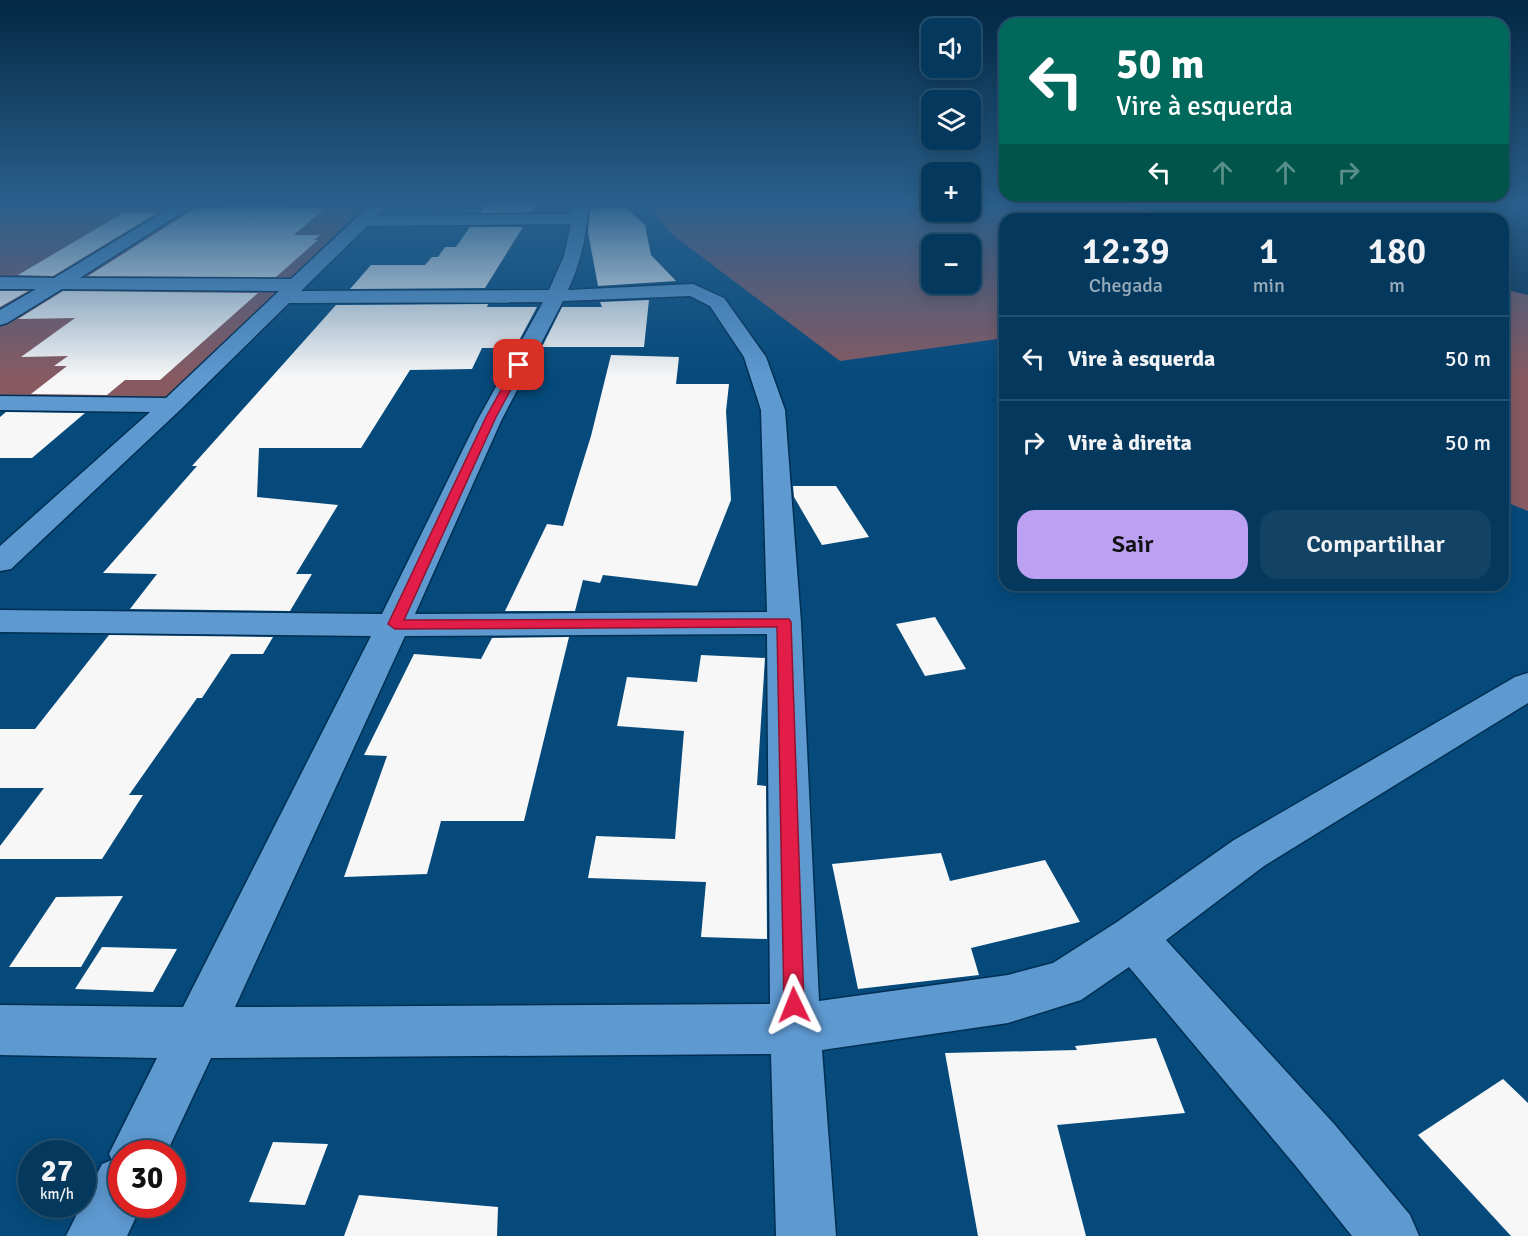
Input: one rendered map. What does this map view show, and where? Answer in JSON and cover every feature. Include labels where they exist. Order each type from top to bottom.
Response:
[{"type":"street","points":[[0,319],[90,263]]},
{"type":"street","points":[[0,562],[172,405],[320,263]]},
{"type":"street","points":[[144,1140],[395,624],[491,417],[555,296],[569,263]]},
{"type":"street","points":[[0,283],[58,282],[290,291],[555,296],[693,290],[717,302],[755,357],[773,410],[784,622],[795,1029],[806,1236]]},
{"type":"street","points":[[0,403],[172,405]]},
{"type":"street","points":[[0,621],[395,624],[784,622]]},
{"type":"street","points":[[0,1030],[197,1033],[795,1029],[1008,999],[1064,983],[1133,937],[1249,853],[1528,686]]},
{"type":"street","points":[[1133,937],[1315,1145],[1389,1236]]},
{"type":"street","points":[[96,1236],[108,1212]]},
{"type":"shaded area","points":[[0,263],[307,263],[171,399],[0,401]]},
{"type":"shaded area","points":[[710,263],[921,263],[921,294],[981,294],[981,263],[999,263],[999,339],[840,361]]},
{"type":"shaded area","points":[[1509,263],[1528,263],[1528,511],[1509,503]]},
{"type":"water","points":[[1509,263],[1528,263],[1528,295],[1509,290]]},
{"type":"building","points":[[39,263],[75,263],[53,276],[18,275]]},
{"type":"building","points":[[109,263],[292,263],[276,277],[88,276]]},
{"type":"building","points":[[427,263],[501,263],[485,288],[350,289],[371,265],[425,265]]},
{"type":"building","points":[[594,263],[658,263],[676,281],[598,286]]},
{"type":"building","points":[[0,291],[28,291],[0,307]]},
{"type":"building","points":[[63,291],[258,293],[160,380],[125,380],[107,395],[31,394],[67,366],[54,366],[68,356],[21,357],[75,318],[18,319]]},
{"type":"building","points":[[649,300],[644,347],[542,347],[562,307],[602,307],[600,302]]},
{"type":"building","points":[[488,304],[487,307],[537,307],[515,348],[482,348],[472,369],[410,370],[361,448],[259,448],[257,497],[338,505],[296,574],[312,574],[290,611],[130,609],[157,574],[103,573],[197,466],[192,466],[336,305]]},
{"type":"building","points":[[611,355],[679,357],[676,384],[729,384],[726,411],[731,500],[697,586],[603,575],[600,583],[583,580],[575,611],[505,611],[547,524],[563,526],[591,436]]},
{"type":"building","points":[[6,412],[85,413],[32,458],[0,458],[0,417]]},
{"type":"building","points":[[793,486],[836,486],[869,537],[822,545],[794,497]]},
{"type":"building","points":[[935,617],[966,669],[925,676],[896,624]]},
{"type":"building","points":[[109,635],[273,637],[263,654],[231,654],[202,698],[197,698],[129,795],[143,795],[102,859],[0,859],[0,846],[44,788],[0,788],[0,729],[35,729]]},
{"type":"building","points":[[569,637],[524,821],[441,821],[427,874],[344,877],[387,756],[364,755],[414,654],[481,659],[492,638]]},
{"type":"building","points":[[701,655],[765,658],[757,785],[766,786],[767,939],[701,937],[706,882],[588,878],[596,836],[675,839],[684,731],[617,726],[627,677],[697,682]]},
{"type":"building","points":[[941,853],[950,881],[1045,860],[1080,922],[971,948],[979,975],[858,989],[832,864]]},
{"type":"building","points":[[123,896],[81,967],[9,967],[56,897]]},
{"type":"building","points":[[102,947],[177,949],[153,992],[75,989]]},
{"type":"building","points":[[1156,1038],[1185,1113],[1057,1125],[1086,1236],[978,1236],[945,1053],[1077,1050],[1075,1046]]},
{"type":"building","points":[[1503,1079],[1528,1103],[1528,1236],[1511,1236],[1418,1135]]},
{"type":"building","points":[[273,1142],[328,1144],[305,1205],[249,1202]]},
{"type":"building","points":[[359,1195],[498,1207],[497,1236],[344,1236]]},
{"type":"route","points":[[519,365],[491,417],[395,624],[784,622],[794,1005]]}]
